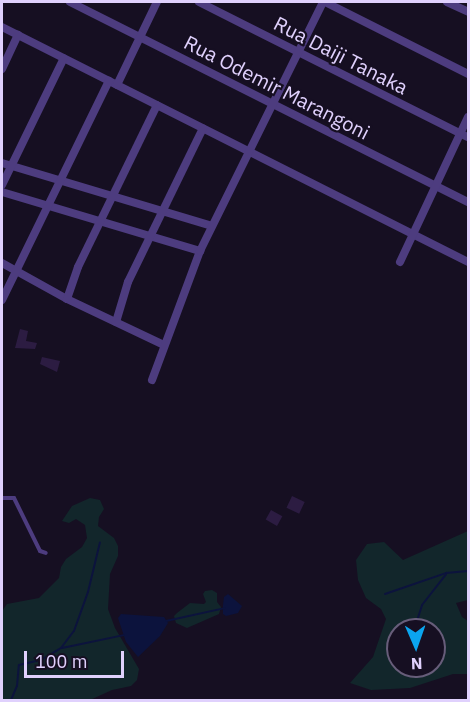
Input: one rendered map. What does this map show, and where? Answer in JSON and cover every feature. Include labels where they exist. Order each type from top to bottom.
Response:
[{"type":"street","name":"Rua Odemir Marangoni","points":[[70,2],[468,202]]},
{"type":"street","points":[[2,300],[48,206],[157,2]]},
{"type":"street","name":"Rua Daiji Tanaka","points":[[199,2],[465,136]]},
{"type":"street","points":[[152,380],[200,251],[324,2],[468,74]]},
{"type":"street","points":[[447,2],[468,12]]},
{"type":"street","points":[[2,27],[468,262]]},
{"type":"street","points":[[2,69],[18,35]]},
{"type":"street","points":[[2,185],[63,58]]},
{"type":"street","points":[[67,299],[78,267],[157,105]]},
{"type":"street","points":[[400,262],[436,185],[465,136],[468,117]]},
{"type":"street","points":[[116,322],[128,282],[203,128]]},
{"type":"street","points":[[2,164],[212,226]]},
{"type":"street","points":[[2,192],[200,251]]},
{"type":"street","points":[[2,263],[67,299],[164,345]]},
{"type":"lane","points":[[2,498],[14,498],[27,520],[40,551],[45,553]]},
{"type":"green space","points":[[90,498],[100,500],[104,509],[99,517],[98,526],[114,538],[118,546],[118,556],[110,574],[108,609],[115,628],[139,669],[137,680],[131,686],[112,690],[90,700],[2,700],[2,611],[7,604],[39,598],[59,578],[61,567],[66,559],[82,547],[87,538],[85,525],[76,519],[69,523],[62,521],[72,506]]},
{"type":"green space","points":[[468,531],[468,600],[456,603],[462,617],[468,621],[468,674],[446,676],[446,618],[386,619],[381,609],[366,598],[358,580],[356,560],[367,544],[384,542],[403,560]]},
{"type":"green space","points":[[212,590],[217,593],[217,602],[221,607],[219,614],[187,628],[176,623],[174,616],[177,613],[190,603],[204,604],[206,602],[203,594],[205,591]]},
{"type":"green space","points":[[386,619],[386,678],[441,678],[410,688],[371,690],[350,683],[373,657]]},
{"type":"shaded area","points":[[228,594],[242,606],[238,613],[226,616],[223,614],[223,605],[224,597]]},
{"type":"shaded area","points":[[121,614],[164,617],[168,623],[160,636],[138,657],[126,642],[118,618]]},
{"type":"building","points":[[20,329],[28,331],[26,341],[37,343],[35,349],[15,348]]},
{"type":"building","points":[[42,357],[60,361],[57,372],[40,364]]},
{"type":"building","points":[[292,496],[305,502],[299,514],[287,508]]},
{"type":"building","points":[[271,510],[282,516],[277,526],[266,520]]},
{"type":"waterway","points":[[11,700],[17,686],[19,665],[41,660],[61,648],[74,631],[88,592],[100,542]]},
{"type":"waterway","points":[[385,594],[446,573],[468,571]]},
{"type":"waterway","points":[[418,618],[422,605],[446,574]]},
{"type":"waterway","points":[[166,621],[225,608]]},
{"type":"waterway","points":[[62,648],[124,635]]}]
